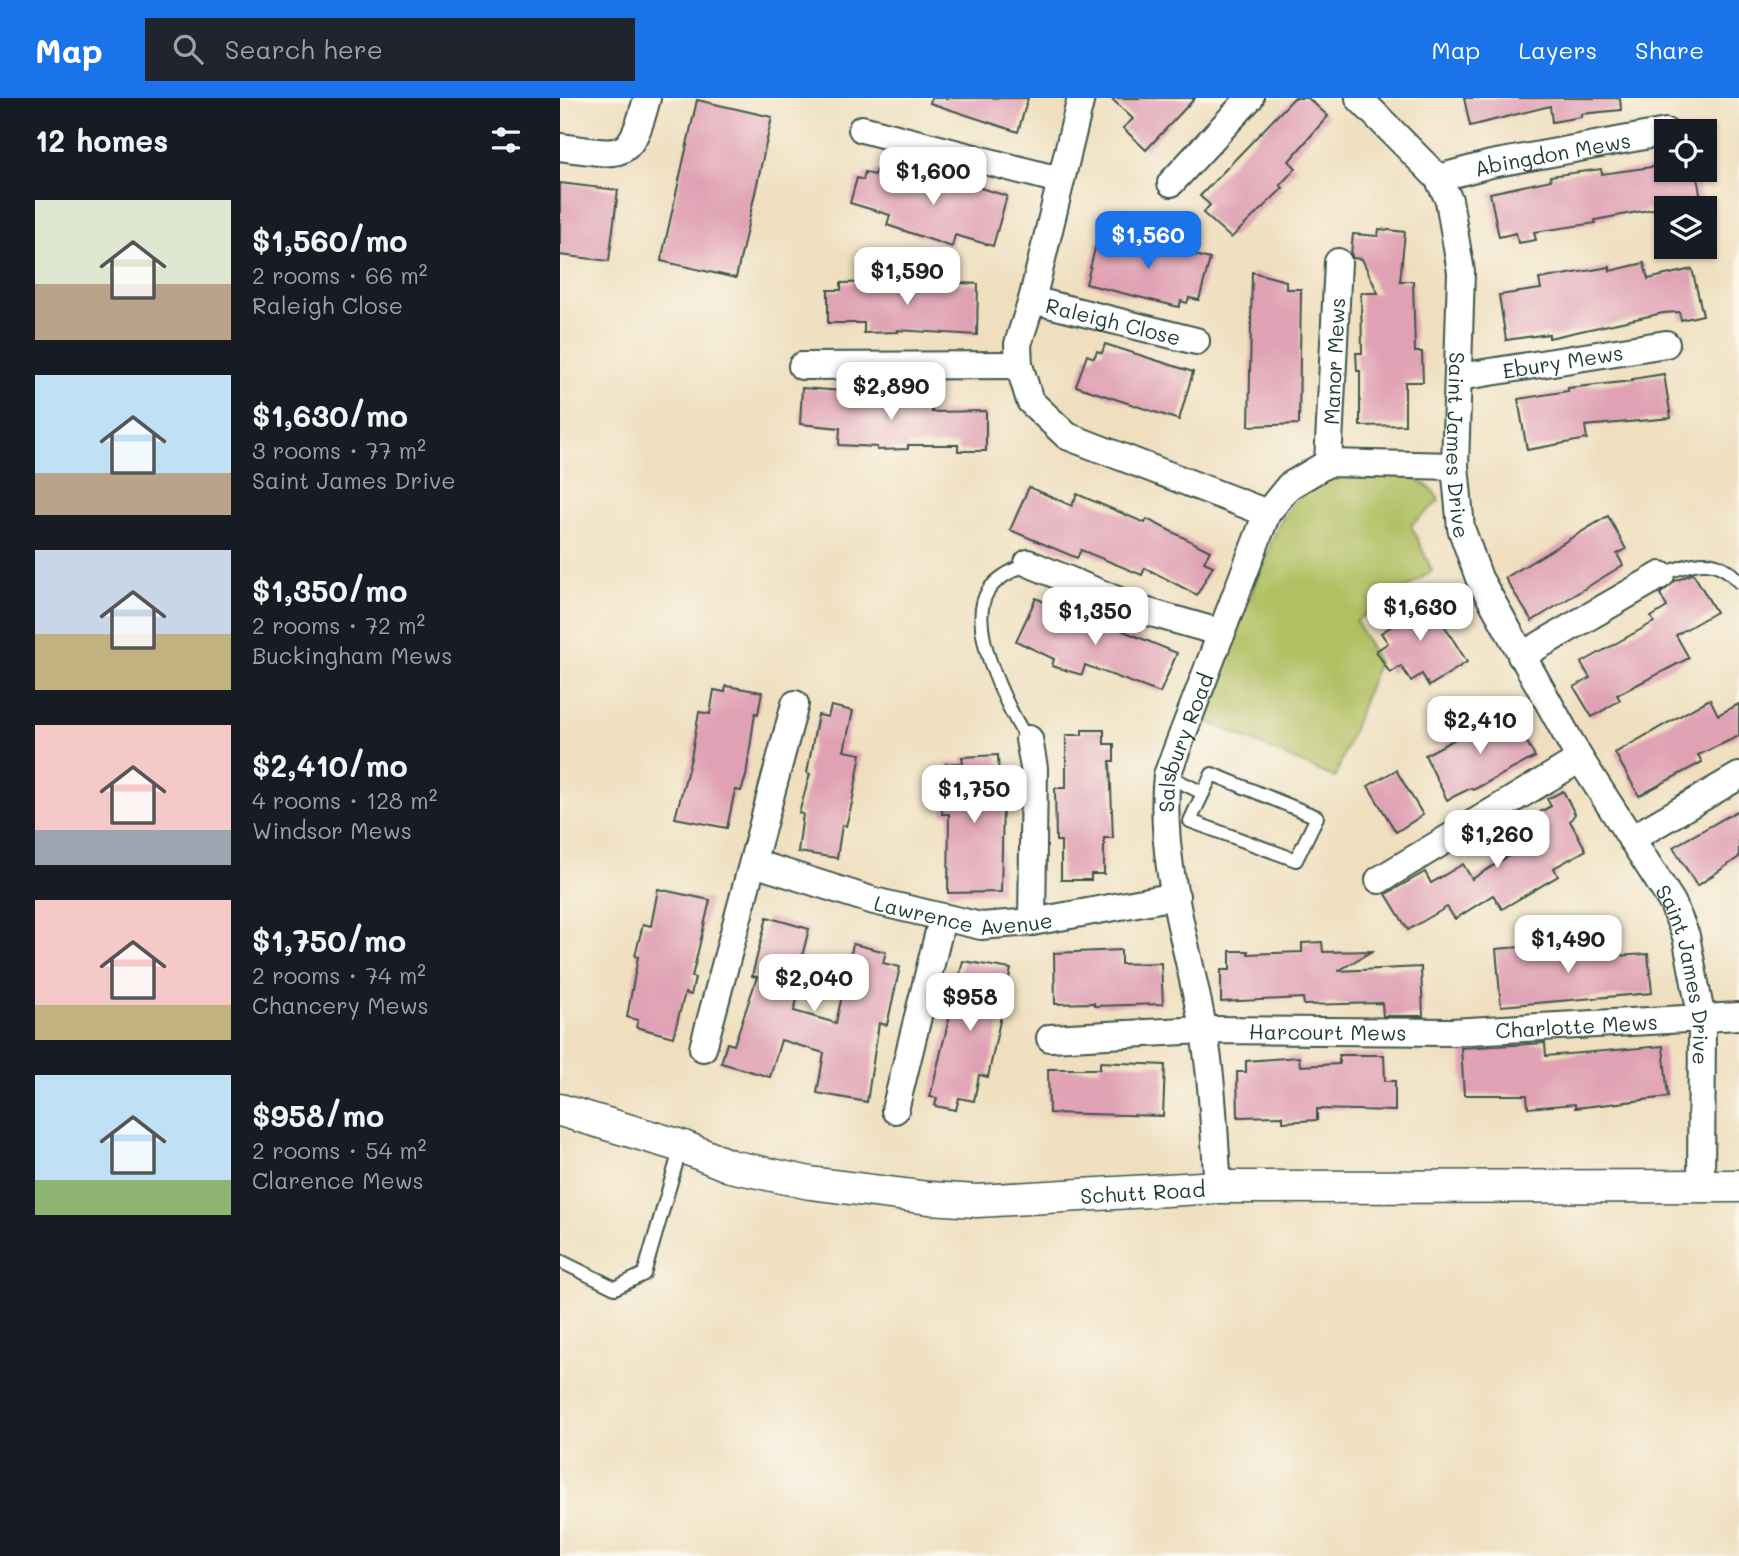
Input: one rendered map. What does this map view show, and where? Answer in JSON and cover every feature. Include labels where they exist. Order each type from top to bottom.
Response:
[{"type":"street","points":[[560,147],[615,154],[632,144],[641,125],[647,98]]},
{"type":"street","points":[[1081,98],[1032,300],[1018,344],[1019,365],[1030,401],[1067,436],[1268,513]]},
{"type":"street","points":[[1171,183],[1250,98]]},
{"type":"street","name":"Saint James Drive","points":[[1359,98],[1438,177],[1450,200],[1461,272],[1460,377],[1455,466],[1461,528],[1479,578],[1580,759],[1672,902],[1686,936],[1702,1020],[1701,1187]]},
{"type":"street","points":[[862,129],[1059,180]]},
{"type":"street","name":"Abingdon Mews","points":[[1438,177],[1491,164],[1654,134]]},
{"type":"street","name":"Manor Mews","points":[[1328,463],[1338,262]]},
{"type":"street","name":"Raleigh Close","points":[[1032,300],[1196,341]]},
{"type":"street","name":"Ebury Mews","points":[[1460,377],[1665,344]]},
{"type":"street","points":[[802,366],[1019,365]]},
{"type":"street","points":[[1328,463],[1455,466]]},
{"type":"street","name":"Salsbury Road","points":[[1218,1187],[1204,1030],[1176,896],[1164,808],[1167,775],[1268,513],[1289,486],[1328,463]]},
{"type":"street","points":[[1028,563],[1142,610],[1222,633]]},
{"type":"street","points":[[1521,656],[1661,575]]},
{"type":"street","points":[[703,1048],[794,704]]},
{"type":"street","points":[[1029,741],[1034,768],[1032,922]]},
{"type":"street","points":[[1379,880],[1580,759]]},
{"type":"street","points":[[1632,839],[1739,776]]},
{"type":"street","name":"Lawrence Avenue","points":[[754,863],[874,901],[981,926],[1032,922],[1176,896]]},
{"type":"street","points":[[895,1110],[943,919]]},
{"type":"street","name":"Charlotte Mews","points":[[1451,1032],[1739,1016]]},
{"type":"street","name":"Harcourt Mews","points":[[1050,1038],[1204,1030],[1451,1032]]},
{"type":"street","name":"Schutt Road","points":[[560,1110],[681,1146],[730,1166],[810,1183],[929,1198],[977,1201],[1218,1187],[1739,1186]]},
{"type":"lane","points":[[1028,563],[1008,573],[988,591],[983,611],[985,638],[997,680],[1010,713],[1029,741]]},
{"type":"lane","points":[[1661,575],[1697,563],[1714,563],[1728,569],[1739,582]]},
{"type":"lane","points":[[1212,774],[1317,817],[1296,860],[1190,821],[1203,793],[1212,774]]},
{"type":"lane","points":[[1167,775],[1203,793]]},
{"type":"lane","points":[[560,1261],[615,1288],[645,1274],[681,1146]]},
{"type":"green space","points":[[1350,473],[1412,478],[1432,490],[1439,501],[1411,525],[1432,571],[1356,621],[1378,662],[1335,778],[1202,719],[1277,528],[1291,506],[1306,491],[1325,480]]},
{"type":"building","points":[[931,98],[1028,98],[1018,132],[930,103]]},
{"type":"building","points":[[1111,98],[1195,98],[1146,150],[1123,128],[1133,119]]},
{"type":"building","points":[[1294,98],[1308,98],[1328,116],[1289,161],[1296,168],[1280,185],[1283,188],[1231,238],[1203,213],[1210,205],[1200,196]]},
{"type":"building","points":[[1464,98],[1620,98],[1621,110],[1581,114],[1581,117],[1552,122],[1550,106],[1470,126]]},
{"type":"building","points":[[697,100],[772,117],[736,278],[661,261]]},
{"type":"building","points":[[1654,167],[1654,182],[1698,182],[1700,196],[1654,196],[1654,209],[1595,220],[1596,223],[1534,232],[1536,240],[1518,243],[1516,233],[1499,237],[1490,193],[1551,180],[1550,176],[1601,169],[1602,174]]},
{"type":"building","points":[[876,170],[916,183],[919,173],[952,184],[954,180],[1007,196],[993,246],[955,235],[952,247],[887,225],[890,215],[850,203],[857,178],[863,180],[865,172],[874,175]]},
{"type":"building","points":[[560,183],[618,190],[609,261],[560,255]]},
{"type":"building","points":[[1379,229],[1405,232],[1400,281],[1413,281],[1415,352],[1422,352],[1423,382],[1405,382],[1405,425],[1360,426],[1360,371],[1357,371],[1356,353],[1362,353],[1361,293],[1378,293],[1362,259],[1353,258],[1351,254],[1353,234],[1378,236]]},
{"type":"building","points":[[1116,234],[1210,259],[1199,300],[1189,298],[1187,303],[1181,301],[1179,307],[1086,284],[1097,241],[1113,245]]},
{"type":"building","points":[[1644,263],[1648,279],[1692,269],[1703,315],[1681,320],[1679,312],[1663,313],[1549,338],[1549,334],[1506,340],[1499,295],[1541,289],[1539,279],[1610,267],[1610,271]]},
{"type":"building","points":[[1252,272],[1286,281],[1286,289],[1301,289],[1299,424],[1249,426]]},
{"type":"building","points":[[925,281],[978,284],[977,335],[897,330],[898,332],[864,333],[864,323],[828,323],[828,290],[841,290],[841,283]]},
{"type":"building","points":[[1105,344],[1193,372],[1179,420],[1076,386],[1087,355],[1094,358],[1097,351],[1102,353]]},
{"type":"building","points":[[1664,374],[1671,418],[1585,426],[1587,439],[1527,450],[1518,399],[1568,391],[1568,388],[1632,381]]},
{"type":"building","points":[[802,388],[871,393],[870,401],[932,402],[932,412],[986,411],[986,451],[958,451],[958,445],[908,445],[908,449],[877,450],[877,447],[839,445],[840,428],[800,424]]},
{"type":"building","points":[[1029,487],[1072,506],[1077,494],[1145,523],[1147,519],[1210,551],[1204,562],[1213,566],[1197,595],[1145,568],[1142,575],[1081,550],[1077,558],[1010,530]]},
{"type":"building","points":[[1608,516],[1626,549],[1617,554],[1623,565],[1532,621],[1505,578]]},
{"type":"building","points":[[1693,573],[1716,612],[1676,635],[1689,658],[1617,695],[1620,700],[1592,717],[1574,687],[1590,678],[1581,663],[1654,622],[1651,617],[1667,607],[1660,594],[1675,581]]},
{"type":"building","points":[[1424,593],[1467,662],[1429,686],[1422,674],[1411,681],[1401,666],[1390,673],[1376,651],[1388,643],[1381,633],[1395,624],[1389,614]]},
{"type":"building","points":[[1036,598],[1082,620],[1084,615],[1177,653],[1160,693],[1085,665],[1082,675],[1052,666],[1054,659],[1016,641]]},
{"type":"building","points":[[726,686],[762,692],[758,714],[755,713],[746,776],[741,791],[735,790],[727,828],[675,818],[691,758],[699,712],[710,714],[714,690],[725,692]]},
{"type":"building","points":[[1710,699],[1718,715],[1739,704],[1739,736],[1698,755],[1702,762],[1639,796],[1615,753]]},
{"type":"building","points":[[831,706],[853,711],[844,751],[861,754],[846,826],[842,825],[837,858],[798,852],[803,814],[799,813],[810,774],[807,773],[818,715],[828,717]]},
{"type":"building","points":[[1510,710],[1535,757],[1473,790],[1471,788],[1447,800],[1425,755]]},
{"type":"building","points":[[1082,730],[1104,730],[1104,744],[1114,744],[1114,761],[1110,761],[1113,838],[1104,838],[1104,874],[1091,874],[1091,880],[1061,880],[1061,841],[1056,841],[1055,788],[1066,788],[1066,735],[1082,735]]},
{"type":"building","points":[[998,755],[1000,804],[1003,804],[1001,892],[948,893],[949,814],[942,814],[944,785],[947,785],[946,764],[963,763],[962,757]]},
{"type":"building","points":[[1396,770],[1423,815],[1396,832],[1368,786]]},
{"type":"building","points":[[1563,791],[1575,814],[1570,821],[1586,850],[1554,868],[1558,876],[1502,909],[1493,895],[1455,919],[1447,907],[1408,930],[1386,894],[1425,872],[1431,883],[1463,864],[1472,879],[1523,847],[1513,827],[1551,806],[1547,799]]},
{"type":"building","points":[[1739,810],[1739,857],[1697,886],[1673,847]]},
{"type":"building","points":[[658,889],[710,900],[692,977],[695,978],[691,995],[685,993],[673,1037],[636,1027],[638,1020],[627,1017],[638,957],[635,956],[643,924],[651,926]]},
{"type":"building","points":[[767,917],[809,929],[798,972],[804,973],[794,1011],[836,1023],[853,944],[886,952],[883,963],[900,967],[887,1025],[879,1023],[867,1102],[817,1093],[824,1053],[781,1040],[770,1077],[721,1063],[727,1043],[734,1045],[757,977],[752,976]]},
{"type":"building","points":[[1322,942],[1323,952],[1372,951],[1338,971],[1421,967],[1423,1016],[1383,1016],[1382,1003],[1304,1005],[1303,998],[1221,1002],[1221,970],[1230,970],[1230,951],[1248,951],[1248,954],[1302,952],[1302,943]]},
{"type":"building","points":[[1532,946],[1532,949],[1596,946],[1597,957],[1648,954],[1652,993],[1501,1006],[1496,949]]},
{"type":"building","points":[[1121,950],[1121,964],[1161,963],[1163,1004],[1055,1004],[1054,953]]},
{"type":"building","points":[[963,961],[1011,969],[988,1077],[979,1075],[974,1101],[959,1098],[956,1110],[935,1106],[937,1098],[930,1097]]},
{"type":"building","points":[[1545,1043],[1546,1056],[1663,1046],[1668,1097],[1575,1108],[1575,1104],[1528,1108],[1527,1095],[1464,1095],[1461,1048]]},
{"type":"building","points":[[1339,1055],[1384,1055],[1385,1081],[1395,1081],[1395,1111],[1317,1109],[1317,1120],[1283,1122],[1283,1116],[1238,1117],[1237,1072],[1246,1072],[1246,1061],[1299,1057],[1300,1066],[1339,1064]]},
{"type":"building","points":[[1100,1062],[1165,1065],[1163,1116],[1049,1113],[1048,1069],[1100,1069]]}]
